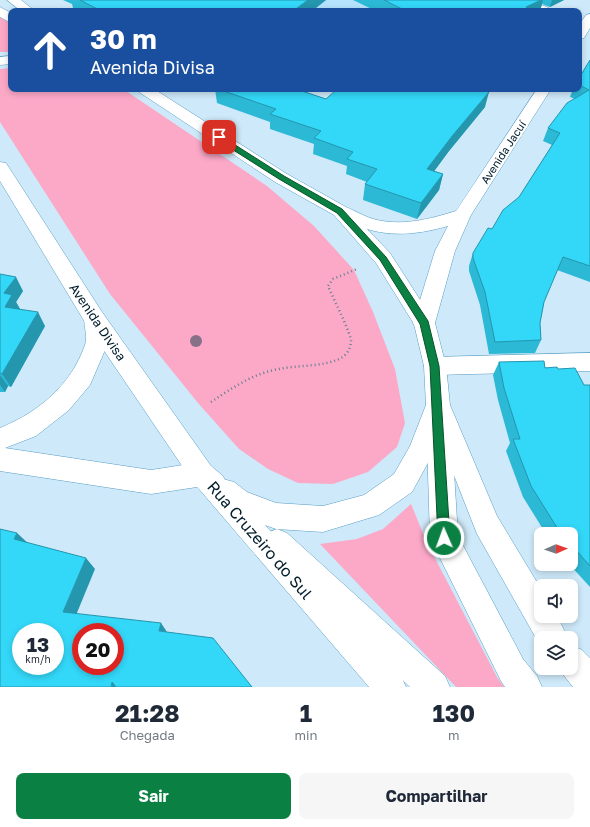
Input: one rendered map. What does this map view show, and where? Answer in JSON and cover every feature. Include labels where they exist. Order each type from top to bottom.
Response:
[{"type":"main road","points":[[13,0],[25,8]]},
{"type":"main road","points":[[519,0],[538,8]]},
{"type":"main road","points":[[149,92],[281,178],[340,211],[360,220],[383,227],[418,227],[433,225],[462,215]]},
{"type":"main road","name":"Avenida Jacuí","points":[[424,323],[445,251],[462,215],[542,92]]},
{"type":"main road","name":"Avenida Divisa","points":[[0,167],[94,318],[202,474]]},
{"type":"main road","points":[[340,211],[383,258],[424,323],[435,366],[444,538],[512,670],[526,687]]},
{"type":"main road","points":[[0,439],[27,428],[56,407],[82,378],[97,343],[94,318]]},
{"type":"main road","points":[[435,366],[590,362]]},
{"type":"main road","points":[[202,474],[238,501],[276,516],[323,519],[370,506],[403,482],[421,451],[438,405]]},
{"type":"main road","points":[[438,405],[487,525],[549,631]]},
{"type":"main road","name":"Rua Cruzeiro do Sul","points":[[0,459],[151,482],[202,474],[390,687]]},
{"type":"main road","points":[[202,474],[434,687]]},
{"type":"main road","points":[[578,669],[590,682]]},
{"type":"path","points":[[211,402],[246,379],[298,365],[320,363],[343,357],[349,349],[351,340],[328,286],[333,279],[354,270]]},
{"type":"shaded area","points":[[295,0],[497,0],[517,8],[312,8]]},
{"type":"shaded area","points":[[0,16],[8,21],[8,52],[0,52]]},
{"type":"shaded area","points":[[8,68],[8,92],[127,92],[267,186],[314,226],[354,270],[373,312],[395,369],[405,423],[397,447],[368,472],[333,484],[298,483],[268,469],[239,449],[198,403],[110,294],[0,122],[0,69]]},
{"type":"shaded area","points":[[411,504],[427,543],[497,677],[504,687],[456,687],[320,544],[357,539],[383,529]]},
{"type":"building","points":[[80,0],[308,0],[297,8],[95,8]]},
{"type":"building","points":[[384,0],[541,0],[526,7],[528,8],[400,8]]},
{"type":"building","points":[[590,60],[590,266],[563,257],[544,302],[540,323],[541,340],[495,342],[485,292],[473,258],[473,253],[488,228],[492,229],[503,210],[519,197],[560,133],[548,128],[567,103],[589,90],[582,86],[582,73]]},
{"type":"building","points":[[227,92],[305,92],[326,99],[334,92],[489,92],[427,169],[443,174],[421,203],[365,184],[377,169],[347,159],[353,152],[314,138],[321,131],[270,114],[276,109]]},
{"type":"building","points":[[0,274],[16,277],[4,293],[12,295],[5,307],[38,312],[2,374],[0,373]]},
{"type":"building","points":[[544,361],[545,368],[575,368],[584,385],[590,385],[590,566],[578,552],[578,527],[557,527],[531,486],[513,439],[520,439],[504,388],[499,362]]},
{"type":"building","points":[[0,529],[17,533],[14,539],[86,558],[63,612],[161,623],[159,631],[213,638],[252,687],[116,687],[112,682],[111,687],[0,687]]},
{"type":"route","points":[[219,137],[281,178],[340,211],[383,258],[424,323],[435,366],[444,538]]}]
